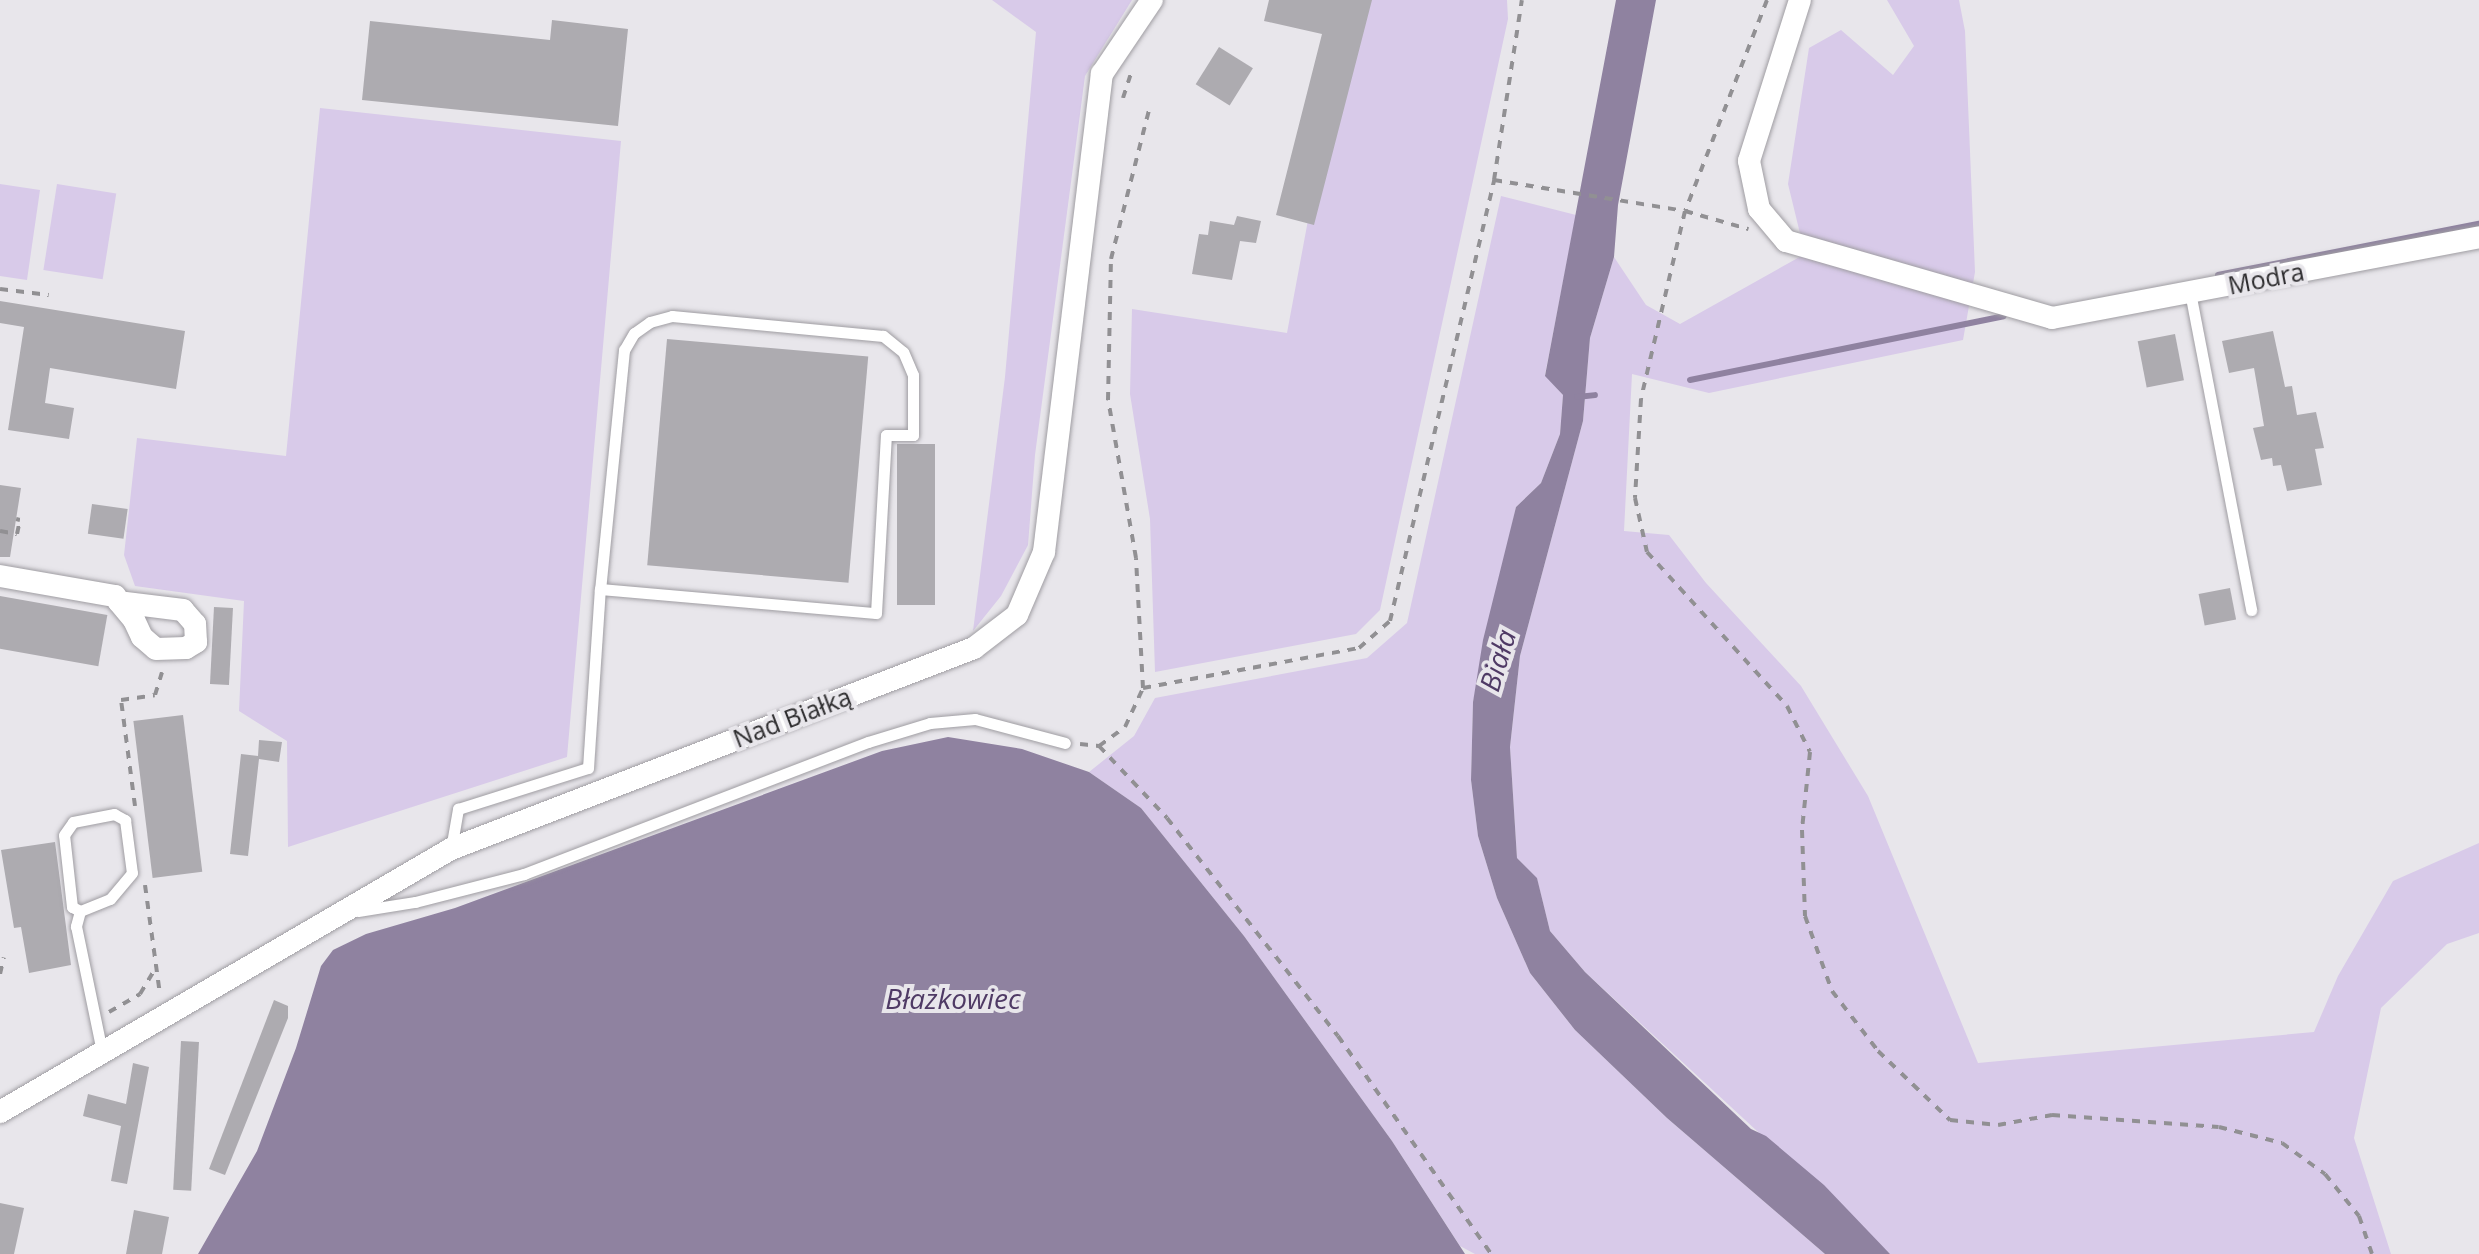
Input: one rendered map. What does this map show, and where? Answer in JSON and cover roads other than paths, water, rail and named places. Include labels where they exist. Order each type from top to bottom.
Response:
[{"type":"street","name":"Nad Białką","points":[[0,1112],[451,848],[974,648],[1017,614],[1044,552],[1102,74],[1152,0]]},
{"type":"street","name":"Modra","points":[[1800,0],[1750,161],[1759,209],[1786,240],[2052,318],[2479,238]]},
{"type":"street","points":[[0,576],[115,596],[119,602]]},
{"type":"lane","points":[[2190,292],[2251,610]]},
{"type":"lane","points":[[451,848],[458,809],[588,768],[600,589],[624,350],[634,333],[650,322],[672,316],[883,336],[903,352],[913,375],[913,436],[886,436],[876,613],[600,589]]},
{"type":"lane","points":[[340,914],[415,902],[524,874],[868,742],[930,723],[975,718],[1065,743]]},
{"type":"lane","points":[[114,814],[125,820],[132,873],[110,899],[80,911],[72,907],[64,836],[73,822],[114,814]]},
{"type":"lane","points":[[80,911],[76,926],[102,1051]]},
{"type":"water","name":"Biała","points":[[1616,0],[1656,0],[1618,205],[1614,257],[1590,338],[1583,421],[1520,656],[1510,747],[1517,858],[1537,878],[1550,931],[1585,972],[1751,1129],[1766,1136],[1824,1185],[1890,1254],[1825,1254],[1667,1118],[1575,1030],[1530,973],[1497,898],[1478,836],[1471,780],[1473,702],[1483,640],[1516,507],[1541,483],[1560,434],[1563,395],[1545,376]]},
{"type":"water","name":"Błażkowiec","points":[[948,737],[1022,749],[1089,772],[1141,808],[1244,936],[1392,1141],[1465,1254],[198,1254],[257,1151],[296,1048],[321,966],[333,950],[366,934],[455,908],[882,751]]},
{"type":"waterway","points":[[2218,275],[2479,224]]},
{"type":"waterway","points":[[1690,380],[2004,316]]},
{"type":"waterway","points":[[1577,397],[1595,395]]}]
